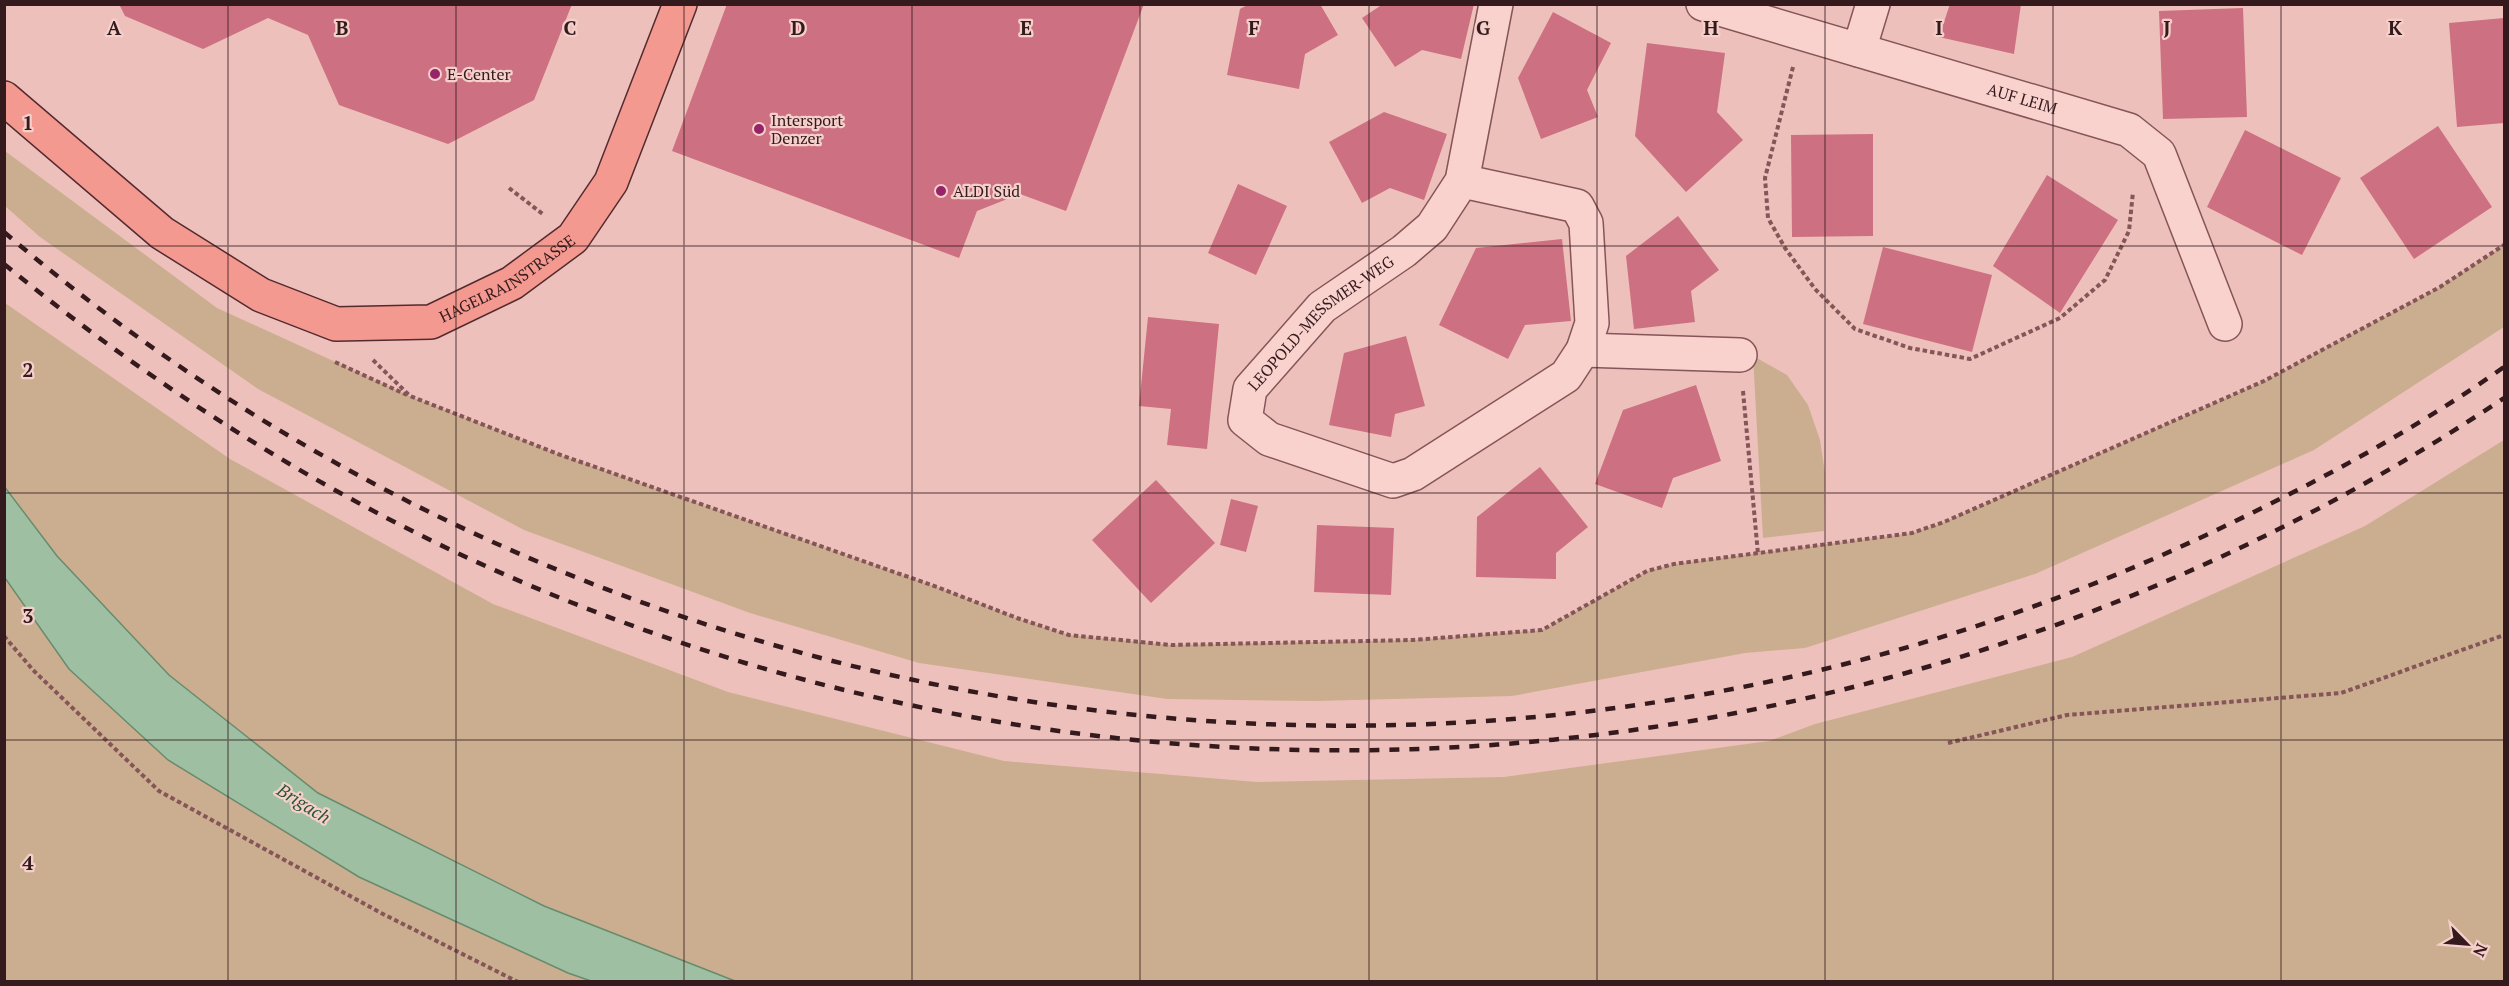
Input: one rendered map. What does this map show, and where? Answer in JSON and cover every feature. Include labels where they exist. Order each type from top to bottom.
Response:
[{"type":"main road","name":"HAGELRAINSTRASSE","points":[[4,98],[162,233],[261,295],[336,324],[432,322],[512,283],[573,238],[611,182],[680,4]]},
{"type":"street","name":"LEOPOLD-MESSMER-WEG","points":[[1462,181],[1577,206],[1586,223],[1592,323],[1583,350],[1566,376],[1413,474],[1393,481],[1269,439],[1245,420],[1250,388],[1322,307],[1404,251],[1432,227],[1462,181],[1496,4]]},
{"type":"street","name":"AUF LEIM","points":[[1703,4],[2130,130],[2159,154],[2225,324]]},
{"type":"street","points":[[1859,50],[1873,4]]},
{"type":"street","points":[[1583,350],[1740,355]]},
{"type":"path","points":[[1802,34],[1765,178],[1768,219],[1785,248],[1815,289],[1855,329],[1910,348],[1970,359],[2060,318],[2105,280],[2129,231],[2133,189],[2159,154]]},
{"type":"path","points":[[1740,355],[1758,554]]},
{"type":"path","points":[[1948,744],[2067,715],[2341,693],[2505,635]]},
{"type":"path","points":[[4,636],[33,670],[159,791],[381,913],[518,981]]},
{"type":"shaded area","points":[[5,151],[217,308],[410,396],[558,454],[937,587],[1017,618],[1069,635],[1171,645],[1413,640],[1542,630],[1647,571],[1674,564],[1912,533],[1944,522],[2264,381],[2440,287],[2504,245],[2504,327],[2314,450],[2035,574],[1805,648],[1745,653],[1512,696],[1315,701],[1167,699],[919,663],[750,613],[524,530],[258,389],[40,237],[5,206]]},
{"type":"shaded area","points":[[5,303],[230,459],[493,604],[728,692],[1004,761],[1257,782],[1504,777],[1769,741],[1815,724],[2072,657],[2365,526],[2504,440],[2504,981],[735,981],[544,906],[318,793],[169,675],[57,556],[5,486]]},
{"type":"shaded area","points":[[1753,356],[1787,375],[1808,405],[1820,440],[1825,473],[1824,531],[1763,538]]},
{"type":"shaded area","points":[[4,578],[69,669],[568,973],[591,981],[5,981]]},
{"type":"water","name":"Brigach","points":[[4,486],[57,556],[169,675],[318,793],[544,906],[735,981],[591,981],[568,973],[359,877],[168,760],[69,669],[5,578]]},
{"type":"building","name":"E-Center","points":[[119,4],[572,4],[534,100],[448,144],[339,105],[308,35],[268,18],[203,49],[125,16]]},
{"type":"building","points":[[727,4],[1144,4],[1066,211],[1020,194],[977,211],[959,258],[672,151]]},
{"type":"building","points":[[1249,4],[1320,4],[1338,35],[1305,54],[1299,89],[1227,75],[1240,9]]},
{"type":"building","points":[[1383,4],[1474,4],[1461,59],[1422,50],[1395,67],[1362,18]]},
{"type":"building","points":[[1950,4],[2021,4],[2014,54],[1939,37]]},
{"type":"building","points":[[2243,8],[2247,117],[2163,119],[2159,11]]},
{"type":"building","points":[[1553,12],[1611,43],[1587,90],[1598,117],[1541,139],[1518,78]]},
{"type":"building","points":[[2504,18],[2504,123],[2457,127],[2449,23]]},
{"type":"building","points":[[1647,43],[1725,53],[1717,112],[1743,140],[1686,192],[1635,136]]},
{"type":"building","points":[[1384,112],[1447,134],[1424,200],[1390,188],[1362,203],[1329,142]]},
{"type":"building","points":[[2438,126],[2492,207],[2414,259],[2360,178]]},
{"type":"building","points":[[2245,130],[2341,178],[2302,255],[2207,207]]},
{"type":"building","points":[[1873,134],[1873,236],[1792,237],[1791,135]]},
{"type":"building","points":[[2047,175],[2118,220],[2060,313],[1993,266]]},
{"type":"building","points":[[1238,184],[1287,206],[1256,275],[1208,253]]},
{"type":"building","points":[[1678,216],[1719,270],[1691,291],[1695,322],[1634,329],[1626,256]]},
{"type":"building","points":[[1562,239],[1571,321],[1525,325],[1508,359],[1439,325],[1476,248]]},
{"type":"building","points":[[1883,247],[1992,275],[1972,352],[1863,324]]},
{"type":"building","points":[[1148,317],[1219,324],[1207,449],[1167,445],[1171,409],[1139,406]]},
{"type":"building","points":[[1406,336],[1425,406],[1395,414],[1391,437],[1329,425],[1344,353]]},
{"type":"building","points":[[1696,385],[1721,461],[1673,478],[1662,508],[1595,484],[1623,410]]},
{"type":"building","points":[[1540,467],[1588,527],[1556,553],[1556,579],[1476,577],[1477,517]]},
{"type":"building","points":[[1156,480],[1215,543],[1151,603],[1092,540]]},
{"type":"building","points":[[1231,499],[1258,506],[1246,552],[1220,545]]},
{"type":"building","points":[[1317,525],[1394,528],[1391,595],[1314,592]]},
{"type":"railway","points":[[4,232],[246,409],[507,548],[784,648],[1071,707],[1363,726],[1656,702],[1944,636],[2223,527],[2367,453],[2437,412],[2504,367]]},
{"type":"railway","points":[[4,264],[122,354],[183,397],[246,437],[374,512],[508,576],[757,666],[1012,724],[1270,749],[1529,742],[1785,703],[2034,633],[2275,531],[2504,398]]},
{"type":"place","name":"E-Center","points":[[435,74]]},
{"type":"place","name":"Intersport Denzer","points":[[759,129]]},
{"type":"place","name":"ALDI Süd","points":[[941,191]]}]
